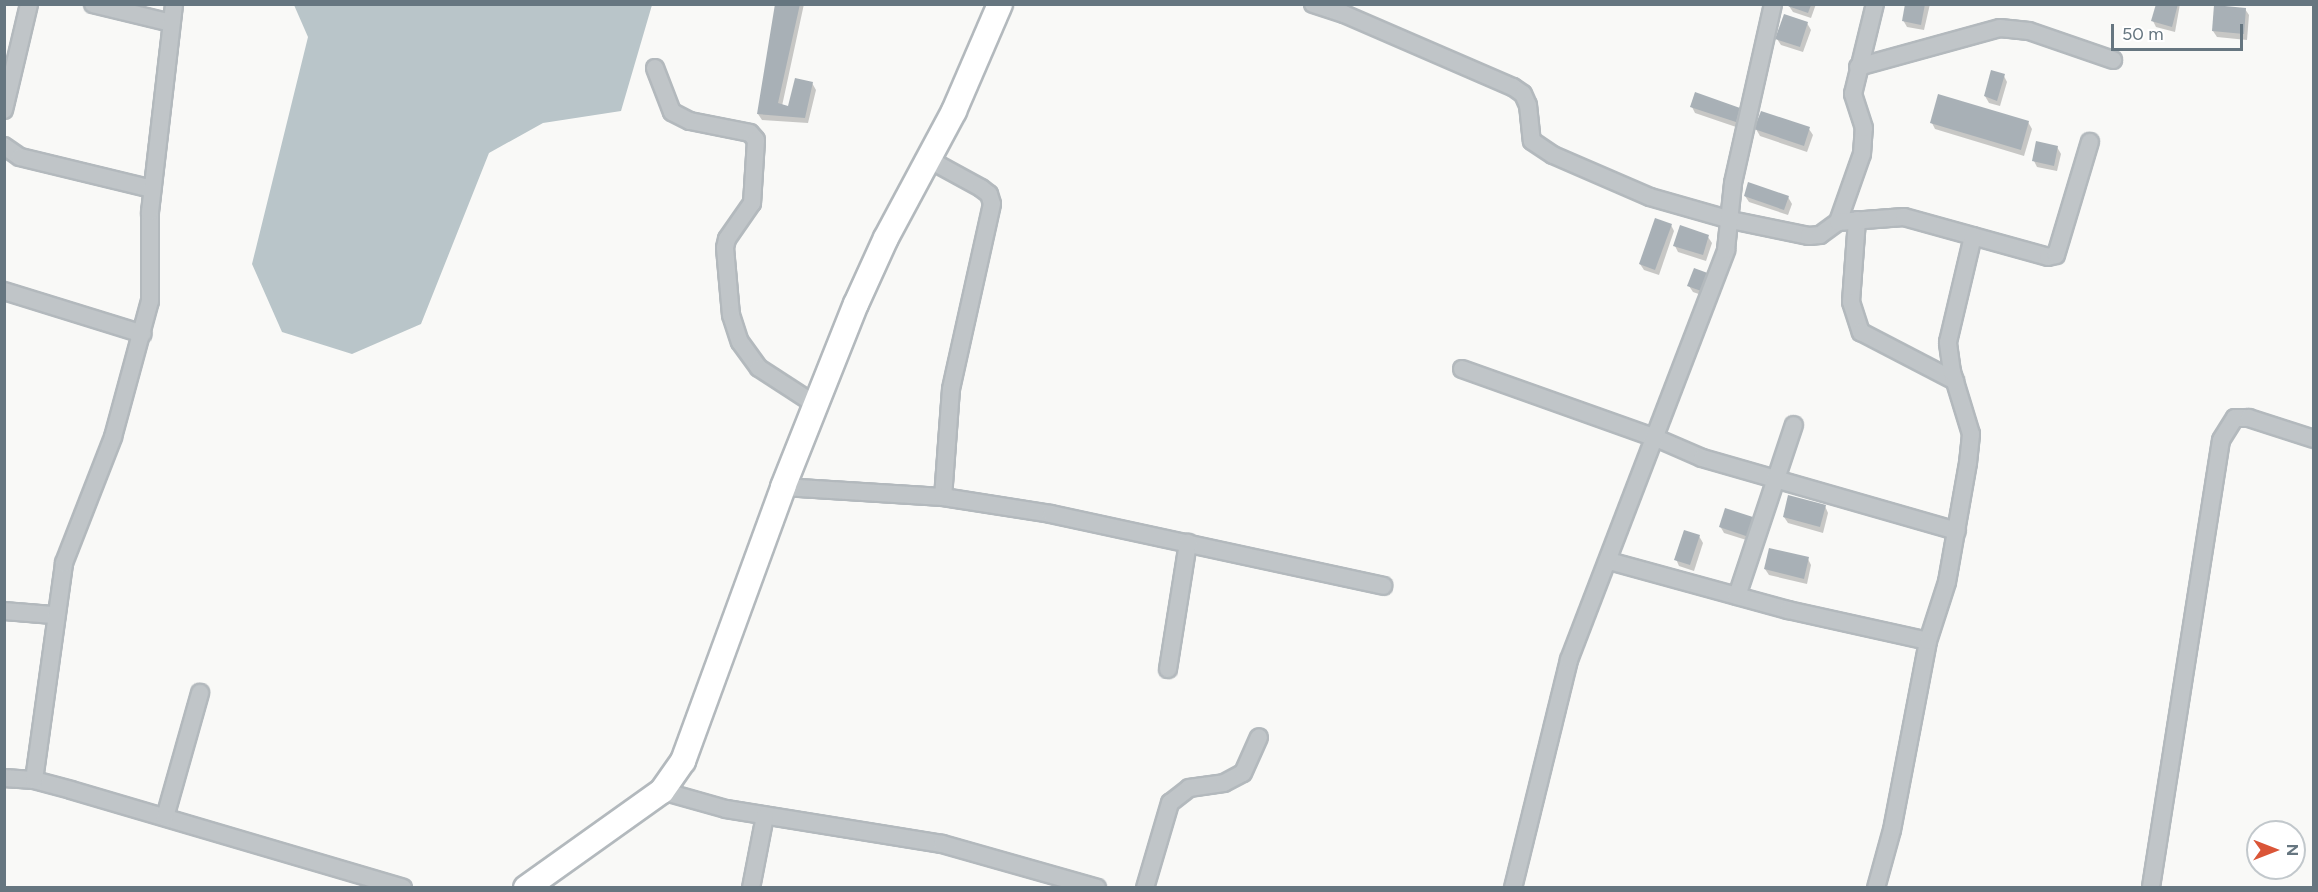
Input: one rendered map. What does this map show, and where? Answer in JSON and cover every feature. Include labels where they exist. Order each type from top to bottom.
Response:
[{"type":"main road","points":[[526,888],[662,791],[683,761],[783,488],[872,269],[927,159],[954,111],[1000,4]]},
{"type":"street","points":[[4,110],[29,4]]},
{"type":"street","points":[[93,4],[171,23]]},
{"type":"street","points":[[34,780],[54,615],[64,563],[113,437],[143,334],[152,274],[152,189],[174,4]]},
{"type":"street","points":[[1313,4],[1344,14],[1513,87],[1523,94],[1528,105],[1532,141],[1553,155],[1631,190],[1731,220],[1809,236],[1820,235],[1838,222],[1904,217],[2048,256],[2056,255],[2090,142]]},
{"type":"street","points":[[1513,888],[1569,660],[1609,561],[1726,250],[1735,175],[1773,4]]},
{"type":"street","points":[[1838,222],[1865,141],[1853,94],[1875,4]]},
{"type":"street","points":[[1858,67],[2000,28],[2029,31],[2113,60]]},
{"type":"street","points":[[655,68],[667,102],[680,118],[750,134],[756,140],[752,203],[731,231],[725,248],[731,315],[740,342],[759,368],[816,405]]},
{"type":"street","points":[[4,146],[20,157],[152,189]]},
{"type":"street","points":[[927,159],[981,188],[989,194],[992,204],[951,389],[943,497]]},
{"type":"street","points":[[1857,220],[1851,302],[1860,332],[1955,381]]},
{"type":"street","points":[[1876,888],[1892,830],[1928,641],[1947,582],[1957,531],[1971,434],[1955,381],[1948,342],[1973,236]]},
{"type":"street","points":[[4,291],[143,334]]},
{"type":"street","points":[[1462,369],[1656,438],[1702,458],[1957,531]]},
{"type":"street","points":[[2151,887],[2221,440],[2235,418],[2249,418],[2313,439]]},
{"type":"street","points":[[1737,596],[1794,425]]},
{"type":"street","points":[[783,488],[943,497],[1051,514],[1383,586]]},
{"type":"street","points":[[1168,669],[1188,543]]},
{"type":"street","points":[[1609,561],[1737,596],[1928,641]]},
{"type":"street","points":[[4,611],[54,615]]},
{"type":"street","points":[[165,817],[200,693]]},
{"type":"street","points":[[1145,888],[1170,803],[1189,788],[1224,783],[1243,773],[1259,737]]},
{"type":"street","points":[[4,778],[34,780],[403,888]]},
{"type":"street","points":[[662,791],[695,803],[942,844],[1097,888]]},
{"type":"street","points":[[751,888],[765,816]]},
{"type":"shaded area","points":[[294,5],[652,5],[621,111],[543,123],[489,153],[421,324],[352,354],[282,332],[252,264],[308,37]]},
{"type":"building","points":[[775,4],[800,4],[778,103],[788,106],[795,78],[813,82],[805,118],[757,114]]},
{"type":"building","points":[[1905,4],[1925,4],[1921,25],[1902,21]]},
{"type":"building","points":[[2156,4],[2178,4],[2172,27],[2151,21]]},
{"type":"building","points":[[1785,5],[1811,5],[1808,13]]},
{"type":"building","points":[[2214,5],[2246,8],[2244,34],[2212,31]]},
{"type":"building","points":[[1784,14],[1808,22],[1800,47],[1775,39]]},
{"type":"building","points":[[1991,70],[2005,74],[1997,101],[1984,96]]},
{"type":"building","points":[[1695,92],[1740,108],[1736,122],[1690,107]]},
{"type":"building","points":[[1938,94],[2029,121],[2021,150],[1930,123]]},
{"type":"building","points":[[1761,111],[1810,127],[1804,146],[1754,129]]},
{"type":"building","points":[[2036,141],[2058,146],[2054,166],[2032,161]]},
{"type":"building","points":[[1748,182],[1789,196],[1784,210],[1744,196]]},
{"type":"building","points":[[1655,218],[1672,224],[1655,270],[1639,264]]},
{"type":"building","points":[[1680,225],[1709,235],[1703,255],[1673,246]]},
{"type":"building","points":[[1694,268],[1713,275],[1707,293],[1687,286]]},
{"type":"building","points":[[1788,495],[1826,505],[1820,527],[1783,517]]},
{"type":"building","points":[[1725,508],[1759,519],[1752,538],[1719,527]]},
{"type":"building","points":[[1684,530],[1700,535],[1690,565],[1674,560]]},
{"type":"building","points":[[1769,548],[1809,557],[1804,579],[1764,569]]}]
